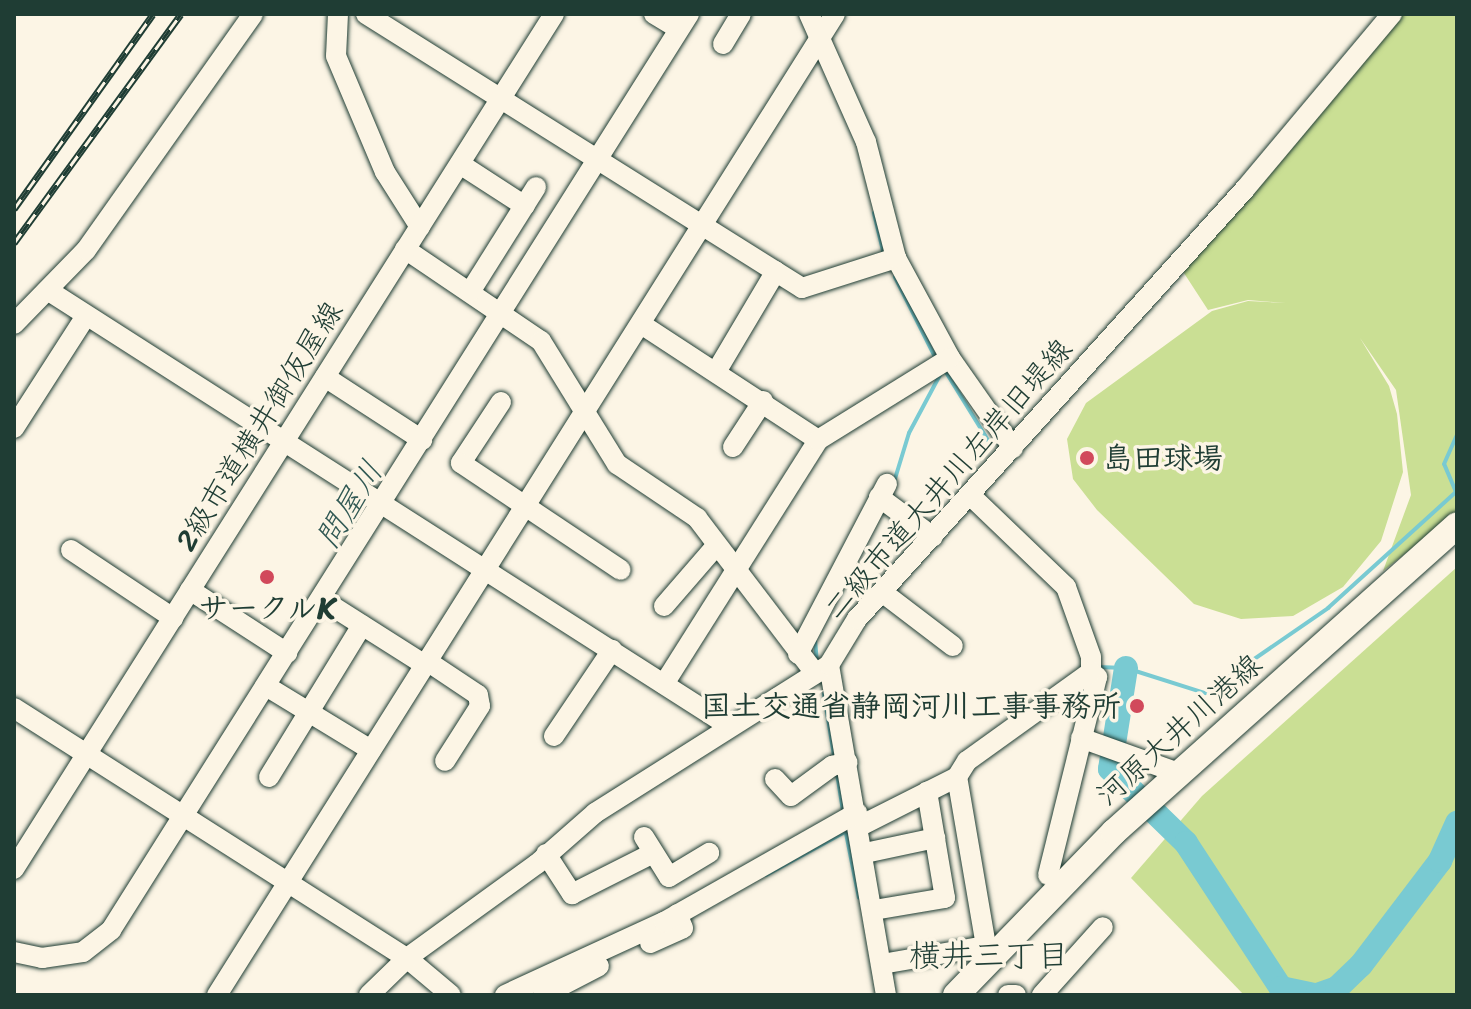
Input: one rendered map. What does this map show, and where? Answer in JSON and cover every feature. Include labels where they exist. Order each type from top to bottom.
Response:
[{"type":"main road","name":"河原大井川港線","points":[[956,995],[1178,773],[1457,525]]},
{"type":"street","points":[[14,324],[86,250],[253,14]]},
{"type":"street","points":[[338,14],[336,56],[385,172],[420,227]]},
{"type":"street","points":[[366,14],[802,288],[896,258]]},
{"type":"street","name":"2級市道横井御仮屋線","points":[[14,869],[554,14]]},
{"type":"street","points":[[14,952],[59,956],[98,943],[184,815],[684,22],[654,14]]},
{"type":"street","points":[[723,44],[741,14]]},
{"type":"street","points":[[809,14],[866,142],[896,258],[950,358],[1013,448]]},
{"type":"street","points":[[217,995],[835,14]]},
{"type":"street","name":"二級市道大井川左岸旧堤線","points":[[369,995],[407,958],[546,854],[595,813],[822,669],[882,592],[1245,189],[1392,14]]},
{"type":"street","points":[[460,164],[525,206]]},
{"type":"street","points":[[470,292],[536,187]]},
{"type":"street","points":[[405,249],[541,341],[617,464],[697,518],[798,654],[822,669],[848,762],[886,995]]},
{"type":"street","points":[[716,372],[776,271]]},
{"type":"street","points":[[49,291],[729,726]]},
{"type":"street","points":[[14,428],[86,316]]},
{"type":"street","points":[[641,324],[763,401],[818,440]]},
{"type":"street","points":[[664,684],[818,440],[950,358]]},
{"type":"street","points":[[325,377],[422,440]]},
{"type":"street","points":[[733,447],[763,401]]},
{"type":"street","points":[[501,402],[461,463],[621,570]]},
{"type":"street","points":[[798,654],[883,490],[933,537]]},
{"type":"street","points":[[970,495],[1066,587],[1091,657],[1091,672]]},
{"type":"street","points":[[664,606],[716,546]]},
{"type":"street","points":[[71,550],[173,618]]},
{"type":"street","points":[[190,590],[287,653]]},
{"type":"street","points":[[882,592],[953,646]]},
{"type":"street","points":[[321,599],[478,695],[480,706],[445,761]]},
{"type":"street","points":[[269,777],[362,625]]},
{"type":"street","points":[[554,736],[612,650]]},
{"type":"street","points":[[1048,875],[1097,677],[1091,672]]},
{"type":"street","points":[[505,995],[552,984],[680,921],[858,819],[957,777],[967,761],[1091,672]]},
{"type":"street","points":[[266,686],[371,750]]},
{"type":"street","points":[[14,708],[407,958],[451,995]]},
{"type":"street","points":[[1081,738],[1178,773]]},
{"type":"street","points":[[775,779],[791,796],[832,766],[848,762]]},
{"type":"street","points":[[882,964],[986,946],[957,777]]},
{"type":"street","points":[[874,910],[945,898],[927,792]]},
{"type":"street","points":[[865,853],[935,838]]},
{"type":"street","points":[[546,854],[572,894],[649,845],[669,877],[709,853]]},
{"type":"street","points":[[1042,995],[1103,927]]},
{"type":"street","points":[[1008,995],[1016,995]]},
{"type":"green space","points":[[1402,14],[1457,14],[1457,513],[1383,571],[1411,495],[1396,390],[1360,338],[1389,386],[1397,414],[1403,472],[1381,541],[1343,587],[1293,616],[1241,619],[1194,604],[1097,510],[1073,479],[1067,439],[1086,403],[1212,311],[1248,301],[1286,303],[1248,300],[1208,310],[1182,270]]},
{"type":"green space","points":[[1457,567],[1457,995],[1244,995],[1131,878],[1202,796]]},
{"type":"waterway","points":[[874,213],[884,255]]},
{"type":"waterway","points":[[895,277],[936,359]]},
{"type":"waterway","points":[[944,369],[991,445]]},
{"type":"waterway","points":[[894,482],[909,433],[941,373]]},
{"type":"waterway","points":[[1097,667],[1126,668],[1205,693],[1328,608],[1456,492],[1444,464],[1457,435]]},
{"type":"waterway","points":[[815,640],[817,662]]},
{"type":"waterway","points":[[1126,668],[1110,769],[1186,843],[1281,988],[1314,995]]},
{"type":"waterway","points":[[824,694],[835,761]]},
{"type":"waterway","points":[[837,773],[843,812]]},
{"type":"waterway","points":[[1317,995],[1337,988],[1361,965],[1440,861],[1457,823]]},
{"type":"waterway","points":[[766,875],[850,829]]},
{"type":"waterway","points":[[846,833],[859,898]]},
{"type":"railway","points":[[14,209],[153,14]]},
{"type":"railway","points":[[14,243],[181,14]]},
{"type":"place","name":"島田球場","points":[[1087,458]]},
{"type":"place","name":"サークルK","points":[[267,577]]},
{"type":"place","name":"国土交通省静岡河川工事事務所","points":[[1137,706]]},
{"type":"district","name":"横井三丁目","points":[[989,956]]},
{"type":"water label","name":"問屋川","points":[[350,505]]}]
